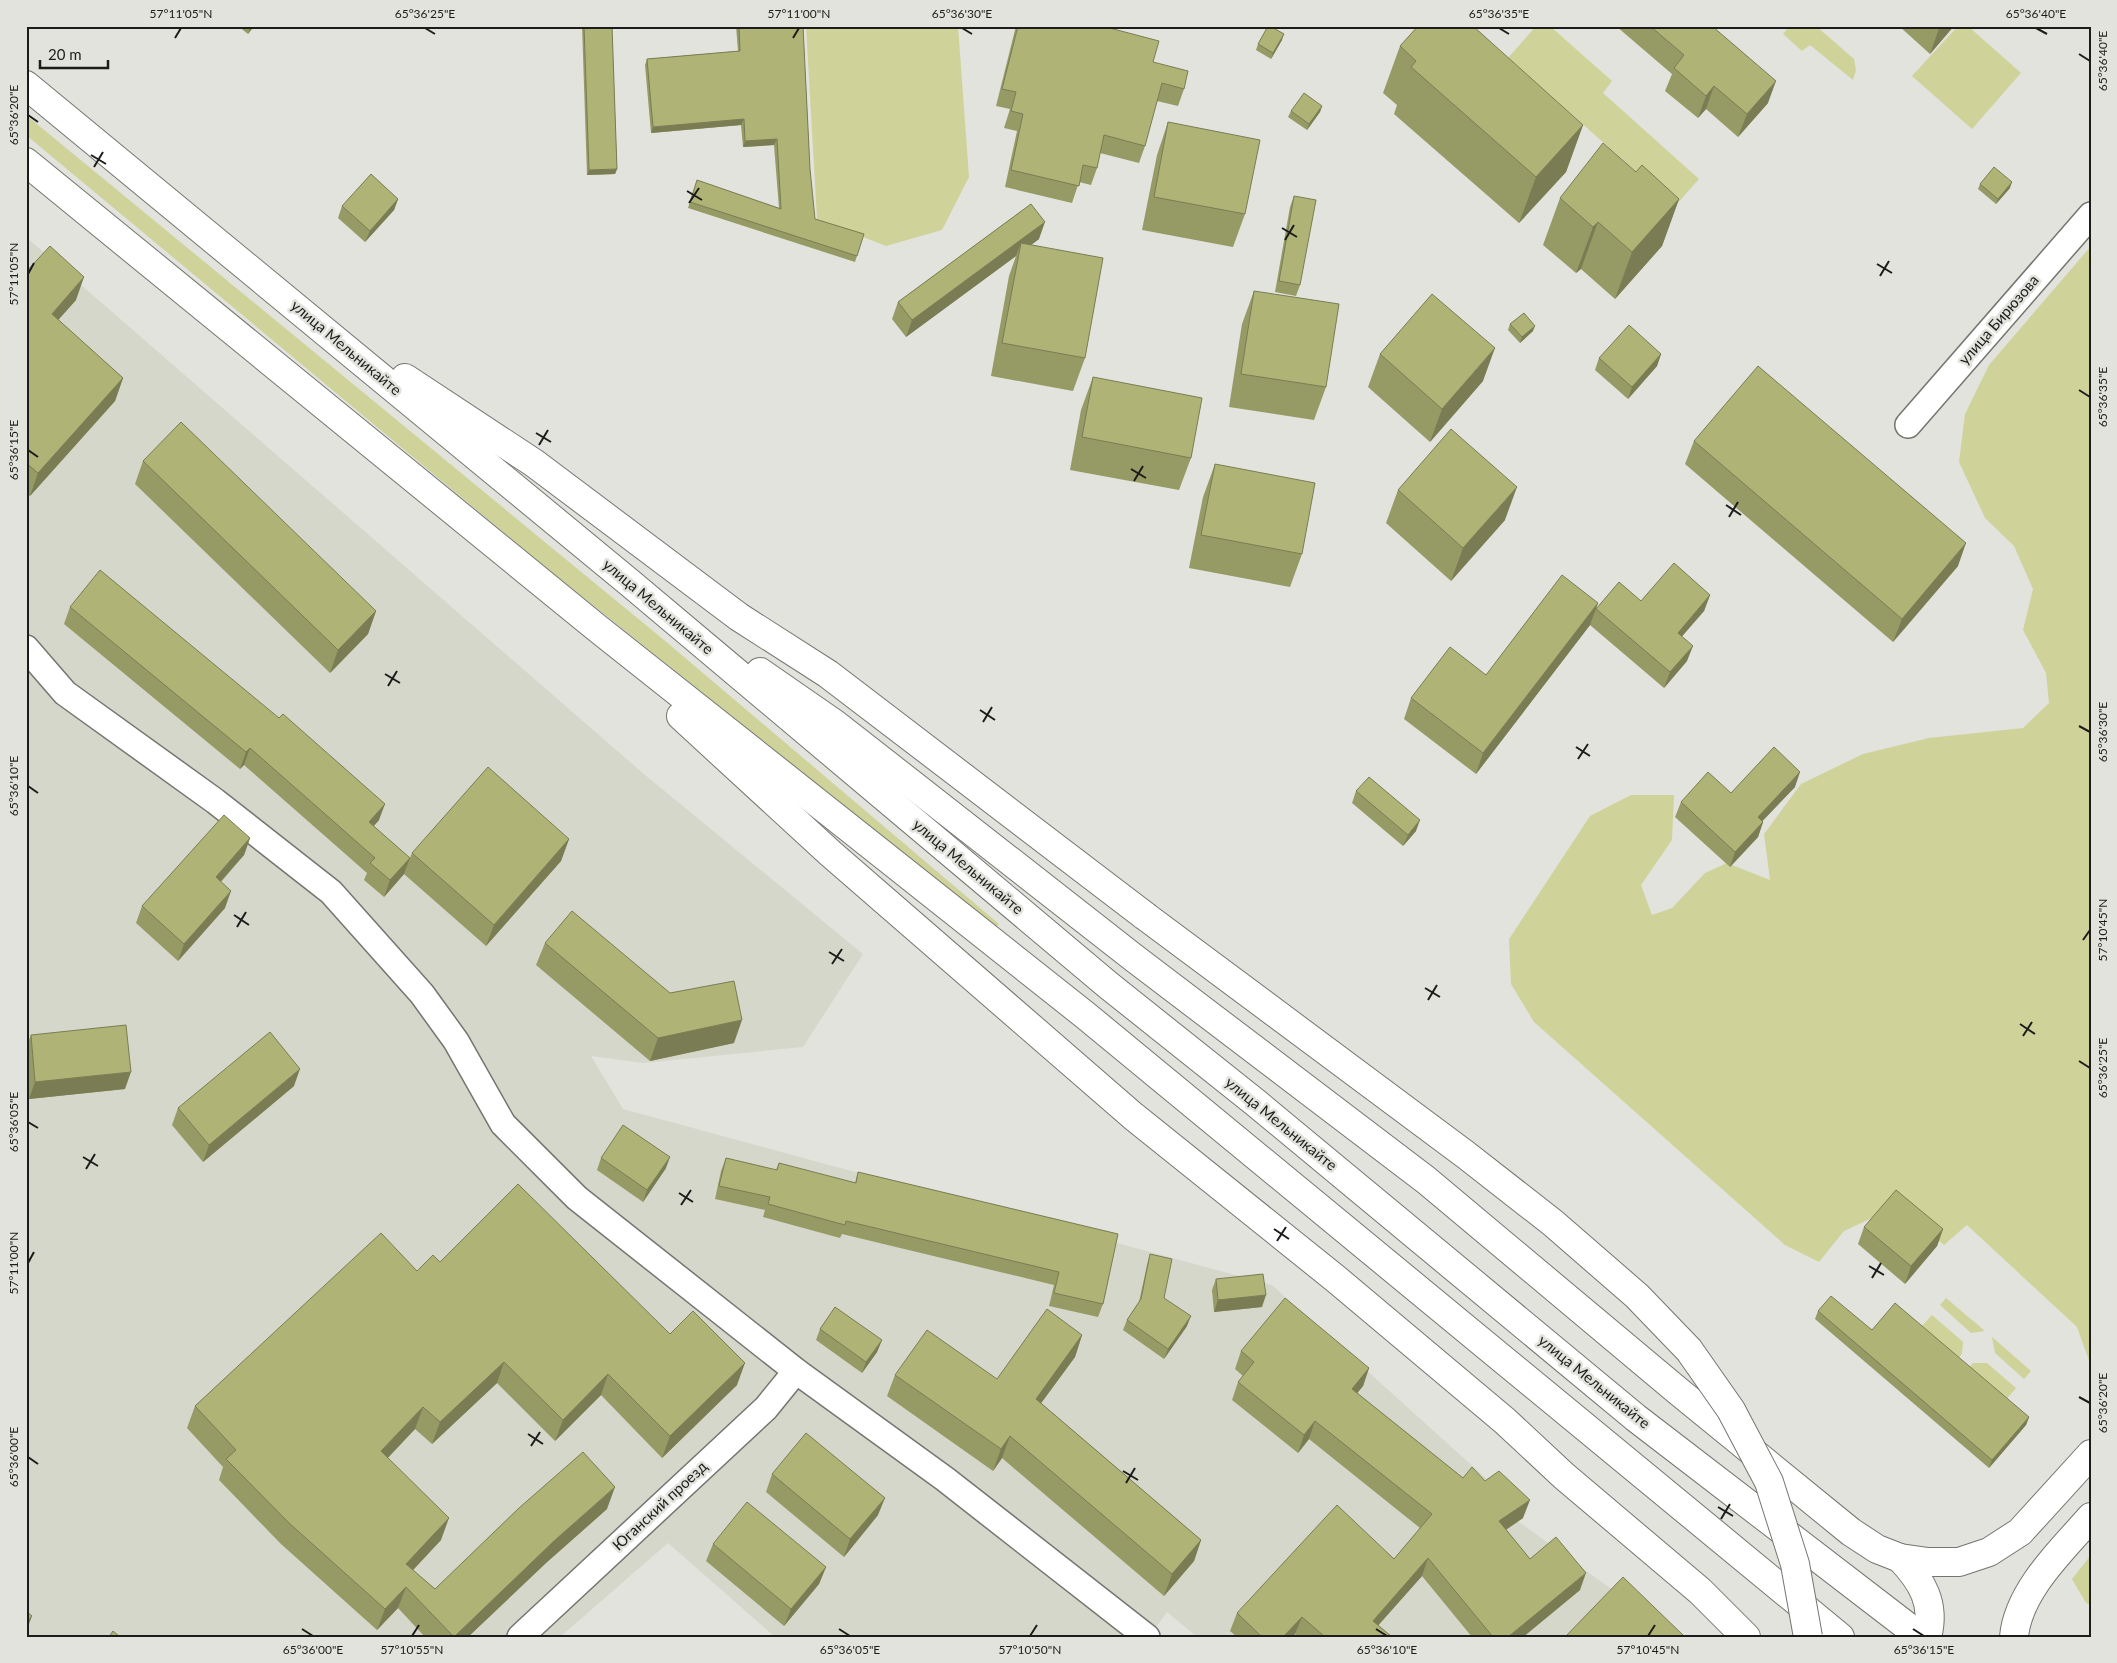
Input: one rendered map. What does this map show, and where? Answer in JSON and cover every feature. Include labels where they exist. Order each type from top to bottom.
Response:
[{"type":"main road","name":"улица Мельникайте","points":[[26,85],[630,583],[1108,985],[1256,1103],[1636,1418],[1920,1637]]},
{"type":"main road","points":[[26,162],[597,628],[1085,1015],[1840,1637]]},
{"type":"main road","points":[[327,332],[412,382],[534,463],[739,618],[828,674],[1145,916],[1466,1155],[1553,1223],[1637,1296],[1688,1350],[1731,1410],[1768,1482],[1795,1564],[1808,1637]]},
{"type":"main road","points":[[630,583],[835,724],[1134,958],[1426,1180],[1656,1374],[1851,1532],[1877,1549],[1900,1558],[1928,1562],[1959,1562],[1989,1552],[2020,1532],[2091,1454]]},
{"type":"main road","points":[[597,628],[665,702],[830,853],[1133,1116],[1336,1279],[1497,1415],[1564,1476],[1700,1591],[1746,1637]]},
{"type":"main road","points":[[2014,1637],[2015,1622],[2030,1591],[2091,1517]]},
{"type":"main road","points":[[1900,1558],[1914,1573],[1926,1591],[1930,1613],[1927,1637]]},
{"type":"street","name":"улица Бирюзова","points":[[1908,424],[2091,215]]},
{"type":"street","points":[[26,648],[65,693],[215,801],[331,892],[422,994],[456,1041],[503,1124],[577,1198],[796,1371],[945,1479],[1146,1637]]},
{"type":"street","name":"Юганский проезд","points":[[520,1637],[766,1408],[796,1371]]},
{"type":"shaded area","points":[[26,237],[645,775],[863,954],[803,1047],[643,1063],[591,1056],[623,1109],[1272,1285],[1519,1508],[1515,1519],[1677,1637],[1197,1637],[1167,1612],[1149,1637],[775,1637],[668,1543],[560,1637],[26,1637]]},
{"type":"green space","points":[[806,26],[958,26],[969,177],[942,230],[886,246],[817,219]]},
{"type":"green space","points":[[1536,26],[1550,26],[1612,81],[1603,93],[1699,179],[1675,206],[1508,58]]},
{"type":"green space","points":[[1790,26],[1816,26],[1854,59],[1856,70],[1853,80],[1810,45],[1802,51],[1783,34]]},
{"type":"green space","points":[[1958,26],[1968,26],[2021,73],[1972,129],[1912,76]]},
{"type":"green space","points":[[26,115],[664,640],[999,924],[996,927],[544,566],[26,135]]},
{"type":"green space","points":[[2091,246],[2091,1366],[2077,1327],[1967,1225],[1944,1245],[1890,1201],[1870,1219],[1844,1231],[1819,1262],[1785,1245],[1534,1022],[1511,984],[1509,939],[1590,816],[1631,795],[1674,795],[1672,840],[1641,885],[1652,915],[1672,908],[1705,873],[1727,863],[1770,880],[1764,834],[1801,784],[1863,754],[1929,738],[2023,728],[2049,703],[2046,673],[2023,630],[2033,589],[2014,546],[1985,518],[1959,462],[1965,414],[1989,365]]},
{"type":"green space","points":[[1946,1298],[1985,1331],[1971,1333],[1940,1305]]},
{"type":"green space","points":[[1932,1315],[1963,1342],[1962,1354],[1957,1360],[1920,1328]]},
{"type":"green space","points":[[1992,1337],[2031,1371],[2024,1379],[1995,1353]]},
{"type":"green space","points":[[1973,1363],[1987,1363],[2016,1388],[2004,1402],[1967,1370]]},
{"type":"green space","points":[[2091,1555],[2091,1605],[2086,1603],[2072,1579]]},
{"type":"building","points":[[584,26],[612,26],[617,169],[589,170]]},
{"type":"building","points":[[739,26],[803,26],[810,169],[815,219],[864,234],[857,256],[690,202],[697,180],[781,209],[777,139],[745,141],[744,119],[653,127],[647,59],[740,51]]},
{"type":"building","points":[[1018,26],[1102,26],[1159,41],[1153,62],[1188,71],[1184,89],[1162,83],[1145,146],[1104,135],[1097,168],[1083,165],[1079,186],[1011,170],[1023,114],[1011,111],[1016,92],[1002,89]]},
{"type":"building","points":[[1268,26],[1284,34],[1273,53],[1258,44]]},
{"type":"building","points":[[1418,26],[1473,26],[1583,125],[1536,177],[1411,67],[1416,61],[1400,46]]},
{"type":"building","points":[[1650,26],[1705,26],[1707,29],[1709,26],[1712,26],[1776,81],[1747,114],[1714,86],[1706,96],[1674,68],[1684,55]]},
{"type":"building","points":[[1304,93],[1322,106],[1309,124],[1291,111]]},
{"type":"building","points":[[1168,122],[1260,140],[1245,214],[1154,197]]},
{"type":"building","points":[[1603,143],[1636,172],[1642,165],[1679,199],[1632,252],[1598,222],[1593,227],[1560,198]]},
{"type":"building","points":[[1994,167],[2012,182],[1998,199],[1980,184]]},
{"type":"building","points":[[371,174],[398,199],[370,231],[342,206]]},
{"type":"building","points":[[1294,196],[1316,200],[1300,285],[1279,281]]},
{"type":"building","points":[[1031,204],[1045,222],[912,320],[898,302]]},
{"type":"building","points":[[1021,243],[1103,258],[1085,358],[1002,343]]},
{"type":"building","points":[[50,246],[84,277],[52,314],[123,378],[38,473],[26,463],[26,272]]},
{"type":"building","points":[[1254,291],[1339,304],[1326,387],[1241,374]]},
{"type":"building","points":[[1432,294],[1495,348],[1442,409],[1380,354]]},
{"type":"building","points":[[1524,313],[1535,326],[1522,337],[1510,324]]},
{"type":"building","points":[[1629,325],[1661,354],[1632,387],[1599,358]]},
{"type":"building","points":[[1758,366],[1966,543],[1902,619],[1694,441]]},
{"type":"building","points":[[1093,377],[1202,398],[1191,458],[1082,437]]},
{"type":"building","points":[[181,422],[376,611],[338,650],[143,461]]},
{"type":"building","points":[[1451,429],[1517,487],[1463,548],[1398,490]]},
{"type":"building","points":[[1215,464],[1315,483],[1302,554],[1201,535]]},
{"type":"building","points":[[1674,563],[1710,595],[1678,633],[1693,646],[1670,672],[1596,609],[1619,582],[1641,601]]},
{"type":"building","points":[[100,570],[279,718],[283,714],[385,804],[369,822],[410,858],[390,880],[370,863],[375,858],[250,748],[246,752],[70,607]]},
{"type":"building","points":[[1562,575],[1598,603],[1483,753],[1411,698],[1450,647],[1486,675]]},
{"type":"building","points":[[1774,747],[1800,772],[1758,817],[1763,822],[1735,852],[1681,802],[1708,772],[1731,793]]},
{"type":"building","points":[[488,767],[569,839],[494,925],[412,853]]},
{"type":"building","points":[[1369,777],[1420,820],[1408,835],[1356,791]]},
{"type":"building","points":[[224,815],[250,838],[216,877],[231,891],[184,944],[142,906]]},
{"type":"building","points":[[572,911],[670,993],[734,981],[742,1020],[658,1038],[545,943]]},
{"type":"building","points":[[126,1025],[131,1072],[35,1082],[31,1035]]},
{"type":"building","points":[[270,1032],[300,1069],[209,1145],[178,1108]]},
{"type":"building","points":[[623,1125],[670,1157],[647,1190],[601,1158]]},
{"type":"building","points":[[726,1158],[777,1170],[779,1163],[856,1183],[858,1172],[1118,1234],[1103,1304],[1054,1293],[1059,1272],[846,1221],[845,1225],[768,1204],[770,1197],[719,1186]]},
{"type":"building","points":[[518,1184],[670,1334],[693,1311],[745,1363],[670,1436],[608,1374],[563,1420],[504,1362],[440,1422],[423,1407],[381,1451],[449,1518],[406,1564],[435,1589],[519,1508],[583,1452],[615,1487],[554,1541],[454,1637],[406,1587],[385,1609],[289,1523],[226,1459],[236,1450],[195,1406],[381,1233],[417,1271],[433,1255],[440,1262]]},
{"type":"building","points":[[1896,1190],[1943,1229],[1911,1266],[1864,1227]]},
{"type":"building","points":[[1150,1254],[1172,1259],[1164,1298],[1191,1316],[1168,1349],[1127,1320],[1141,1299]]},
{"type":"building","points":[[1263,1274],[1266,1295],[1218,1300],[1216,1279]]},
{"type":"building","points":[[1831,1296],[1872,1330],[1895,1303],[2029,1417],[1992,1460],[1818,1311]]},
{"type":"building","points":[[1285,1298],[1369,1368],[1352,1389],[1463,1478],[1472,1467],[1485,1481],[1499,1471],[1530,1500],[1499,1521],[1530,1559],[1556,1537],[1586,1573],[1508,1637],[1493,1637],[1428,1558],[1373,1621],[1392,1637],[1325,1637],[1302,1617],[1283,1637],[1262,1637],[1237,1613],[1337,1505],[1394,1559],[1432,1514],[1315,1421],[1304,1435],[1238,1382],[1254,1362],[1241,1351]]},
{"type":"building","points":[[835,1307],[882,1340],[866,1362],[820,1329]]},
{"type":"building","points":[[1047,1309],[1082,1335],[1036,1399],[1201,1540],[1172,1574],[1010,1436],[1001,1449],[895,1375],[927,1330],[997,1379]]},
{"type":"building","points":[[806,1433],[885,1498],[850,1539],[772,1474]]},
{"type":"building","points":[[747,1502],[826,1567],[791,1609],[713,1544]]},
{"type":"building","points":[[1623,1577],[1685,1637],[1565,1637]]},
{"type":"building","points":[[26,1611],[32,1616],[26,1623]]},
{"type":"building","points":[[113,1631],[120,1637],[109,1637]]}]
